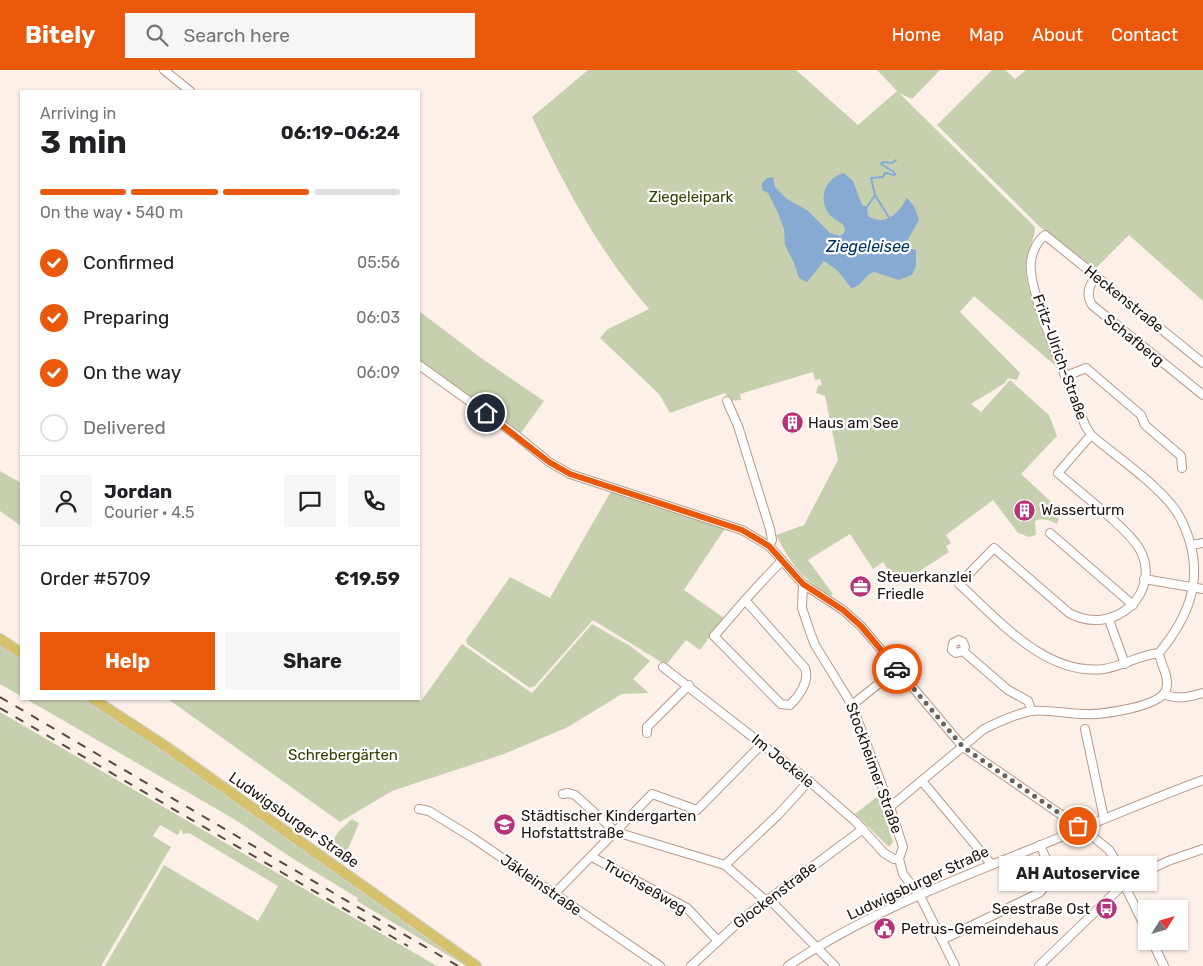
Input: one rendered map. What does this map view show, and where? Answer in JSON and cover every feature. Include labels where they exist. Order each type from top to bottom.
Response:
[{"type":"main road","points":[[0,640],[20,652]]},
{"type":"main road","name":"Ludwigsburger Straße","points":[[96,700],[165,746],[476,966]]},
{"type":"street","points":[[164,70],[189,90]]},
{"type":"street","name":"Heckenstraße","points":[[1045,235],[1203,362]]},
{"type":"street","name":"Fritz-Ulrich-Straße","points":[[1045,235],[1040,238],[1030,261],[1031,276],[1036,297],[1091,435],[1174,508],[1183,521],[1191,545],[1195,566],[1192,598],[1182,621],[1159,653]]},
{"type":"street","name":"Schafberg","points":[[1096,276],[1090,284],[1088,298],[1092,306],[1203,395]]},
{"type":"street","points":[[420,366],[516,435],[549,462],[570,474],[742,530],[769,546],[781,562],[803,584],[843,610],[861,626],[963,747],[1081,828],[1109,850],[1138,910]]},
{"type":"street","points":[[1066,376],[1086,368],[1141,416],[1145,425],[1181,456],[1182,468]]},
{"type":"street","points":[[727,401],[738,426],[770,529],[772,540],[769,546]]},
{"type":"street","points":[[890,808],[984,729],[1002,720],[1032,711],[1087,714],[1133,707],[1152,702],[1164,694],[1168,679],[1159,653],[1146,654],[1125,664],[1104,669],[1070,667],[1052,660],[1027,644],[960,584],[994,548],[1069,613],[1087,620],[1109,620],[1124,613],[1132,605],[1140,592],[1144,579],[1144,562],[1139,549],[1129,536],[1058,473],[1091,435]]},
{"type":"street","points":[[1050,533],[1132,605]]},
{"type":"street","points":[[1191,545],[1203,543]]},
{"type":"street","points":[[745,600],[805,668],[807,674],[805,682],[790,704],[781,704],[714,638],[745,600],[781,562]]},
{"type":"street","points":[[1144,579],[1203,590]]},
{"type":"street","name":"Stockheimer Straße","points":[[803,584],[802,608],[815,645],[852,704],[890,808],[903,847],[899,860],[903,874],[920,896],[955,966]]},
{"type":"street","points":[[1109,620],[1125,664]]},
{"type":"street","points":[[964,651],[1008,690],[1028,701],[1032,711]]},
{"type":"street","name":"Im Jockele","points":[[663,666],[809,781],[863,829],[884,852],[899,860]]},
{"type":"street","points":[[852,704],[897,669]]},
{"type":"street","points":[[647,733],[647,727],[689,686]]},
{"type":"street","points":[[1164,694],[1172,698],[1181,698],[1203,693]]},
{"type":"street","points":[[1085,729],[1104,818]]},
{"type":"street","points":[[554,894],[652,794],[693,810],[701,808],[762,744]]},
{"type":"street","name":"Ludwigsburger Straße","points":[[788,966],[817,947],[920,896],[1104,818],[1203,780]]},
{"type":"street","points":[[725,865],[778,815],[809,781]]},
{"type":"street","points":[[922,781],[992,865]]},
{"type":"street","points":[[563,794],[575,795],[616,832],[725,865],[768,900],[835,966]]},
{"type":"street","name":"Jäkleinstraße","points":[[419,809],[430,811],[471,837],[660,966]]},
{"type":"street","name":"Glockenstraße","points":[[691,966],[768,900],[863,829]]},
{"type":"street","points":[[942,940],[1039,893],[1049,885],[1054,878],[1040,846]]},
{"type":"street","points":[[1039,966],[1126,882],[1178,857],[1203,849]]},
{"type":"street","name":"Truchseßweg","points":[[592,857],[687,908],[718,941]]},
{"type":"street","points":[[1155,950],[1160,965]]},
{"type":"green space","name":"Ziegeleipark","points":[[588,70],[796,70],[858,125],[897,91],[877,70],[940,70],[912,99],[899,93],[1035,227],[1027,259],[1026,276],[1057,367],[974,296],[960,312],[1020,373],[1017,380],[1008,378],[1005,383],[971,404],[981,412],[1010,380],[1049,415],[1057,436],[1021,474],[1061,511],[1057,524],[1052,521],[1038,520],[1035,521],[1036,535],[1029,537],[1018,533],[993,500],[946,535],[951,543],[946,546],[949,552],[898,585],[883,562],[873,569],[850,534],[808,560],[833,594],[831,596],[805,577],[787,555],[776,535],[804,525],[838,460],[825,396],[816,393],[818,386],[822,385],[820,379],[815,380],[813,372],[740,394],[741,400],[729,401],[725,393],[670,413],[659,394],[600,338],[608,329],[649,309],[614,265],[598,241],[570,193],[532,117]]},
{"type":"green space","points":[[992,70],[1005,70],[1015,79],[1026,70],[1203,70],[1203,301],[1129,235],[1095,269],[1039,226],[937,125]]},
{"type":"green space","points":[[420,312],[481,358],[544,401],[520,434],[420,362]]},
{"type":"green space","points":[[0,471],[20,482],[20,525],[0,511]]},
{"type":"green space","points":[[611,491],[726,527],[684,590],[724,618],[700,650],[686,640],[666,665],[593,620],[535,686],[530,688],[467,644],[466,640],[510,577],[550,598]]},
{"type":"green space","name":"Schrebergärten","points":[[592,624],[630,646],[650,661],[633,679],[649,693],[622,694],[566,728],[504,754],[392,791],[340,822],[169,700],[421,701],[462,644],[532,693]]},
{"type":"green space","points":[[0,644],[20,656],[20,695],[0,684]]},
{"type":"green space","points":[[28,700],[87,700],[201,776],[425,937],[470,966],[466,966],[357,901],[358,898],[295,860],[234,819]]},
{"type":"green space","points":[[0,712],[437,966],[105,966],[164,865],[258,921],[278,886],[189,833],[183,834],[181,829],[178,835],[160,825],[153,836],[171,847],[101,966],[0,966]]},
{"type":"green space","points":[[878,796],[893,842],[889,847],[855,814]]},
{"type":"green space","points":[[352,819],[359,823],[343,861],[330,852],[329,847],[338,832]]},
{"type":"water","name":"Ziegeleisee","points":[[844,173],[853,181],[862,205],[867,207],[868,216],[881,220],[891,217],[900,209],[907,198],[914,206],[919,220],[908,239],[908,248],[916,250],[916,266],[912,275],[899,280],[874,272],[858,285],[851,288],[838,271],[824,261],[807,282],[799,278],[785,245],[784,229],[778,213],[768,193],[762,190],[762,183],[767,178],[773,177],[775,187],[787,199],[807,210],[830,233],[840,236],[845,232],[844,226],[832,217],[825,208],[824,195],[825,189],[832,179]]},
{"type":"waterway","points":[[867,207],[875,195],[871,178],[883,177],[885,173],[895,175],[894,172],[881,164],[883,162],[892,163],[896,160]]},
{"type":"waterway","points":[[875,195],[890,219]]},
{"type":"railway","points":[[0,697],[458,966]]},
{"type":"railway","points":[[0,708],[408,946]]},
{"type":"way so far","points":[[897,669],[963,747],[1078,826]]},
{"type":"place","name":"Haus am See","points":[[792,423]]},
{"type":"place","name":"Wasserturm","points":[[1025,510]]},
{"type":"place","name":"Steuerkanzlei Friedle","points":[[861,586]]},
{"type":"place","name":"Städtischer Kindergarten Hofstattstraße","points":[[505,825]]},
{"type":"place","name":"AH Autoservice","points":[[1078,826]]},
{"type":"place","name":"Seestraße Ost","points":[[1106,909]]},
{"type":"place","name":"Petrus-Gemeindehaus","points":[[885,929]]},
{"type":"route","points":[[486,413],[549,462],[570,474],[742,530],[756,537],[769,546],[781,562],[803,584],[843,610],[861,626],[897,669]]}]
